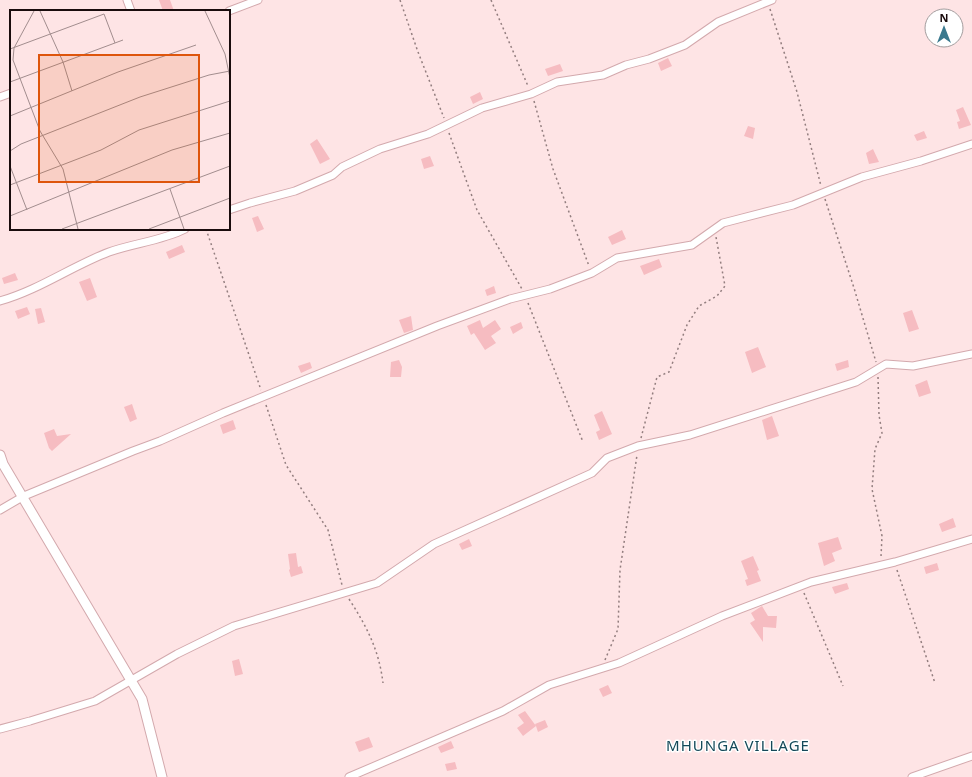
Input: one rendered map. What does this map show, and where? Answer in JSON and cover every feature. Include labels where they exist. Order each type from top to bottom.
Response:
[{"type":"street","points":[[126,0],[131,10]]},
{"type":"street","points":[[230,12],[258,0]]},
{"type":"street","points":[[230,210],[295,191],[333,175],[342,167],[380,149],[428,134],[446,124],[482,108],[531,94],[558,82],[603,75],[626,65],[671,51],[685,45],[718,22],[769,1]]},
{"type":"street","points":[[0,97],[10,93]]},
{"type":"street","points":[[0,510],[24,496],[113,458],[160,442],[263,396],[437,326],[525,294],[550,289],[592,273],[617,258],[692,245],[723,223],[793,205],[862,177],[921,161],[972,144]]},
{"type":"street","points":[[0,300],[20,295],[109,252],[170,237],[183,230]]},
{"type":"street","points":[[0,729],[95,701],[177,654],[234,626],[377,583],[434,544],[592,473],[607,458],[638,446],[690,435],[856,382],[886,364],[913,366],[972,354]]},
{"type":"street","points":[[0,455],[3,464],[24,496],[142,699],[162,777]]},
{"type":"street","points":[[349,777],[503,711],[549,685],[619,663],[722,616],[811,582],[881,566],[972,539]]},
{"type":"street","points":[[912,777],[972,756]]},
{"type":"path","points":[[400,0],[477,210],[525,294],[583,442]]},
{"type":"path","points":[[491,0],[531,94],[553,169],[592,273]]},
{"type":"path","points":[[769,1],[797,92],[823,192],[878,369],[878,415],[882,434],[875,449],[872,489],[882,536],[881,566]]},
{"type":"path","points":[[206,230],[286,465],[328,530],[344,593],[362,619],[380,659],[383,683]]},
{"type":"path","points":[[895,562],[935,684]]},
{"type":"path","points":[[801,586],[843,686]]},
{"type":"building","points":[[159,0],[170,0],[174,10],[163,10]]},
{"type":"building","points":[[668,58],[672,66],[661,71],[658,63]]},
{"type":"building","points":[[560,64],[563,71],[548,76],[545,69]]},
{"type":"building","points":[[480,92],[483,99],[473,104],[470,97]]},
{"type":"building","points":[[963,107],[971,125],[959,129],[957,122],[960,121],[956,110]]},
{"type":"building","points":[[748,126],[755,128],[753,139],[744,136]]},
{"type":"building","points":[[924,131],[927,138],[917,141],[914,135]]},
{"type":"building","points":[[317,139],[330,159],[320,164],[310,144]]},
{"type":"building","points":[[873,149],[879,162],[869,164],[866,153]]},
{"type":"building","points":[[430,156],[434,166],[424,169],[421,159]]},
{"type":"building","points":[[258,216],[264,229],[257,232],[252,218]]},
{"type":"building","points":[[622,230],[626,239],[612,245],[608,237]]},
{"type":"building","points":[[182,245],[185,252],[169,259],[166,252]]},
{"type":"building","points":[[659,259],[662,267],[644,275],[640,266]]},
{"type":"building","points":[[15,273],[18,280],[4,284],[2,278]]},
{"type":"building","points":[[90,278],[97,297],[87,301],[79,282]]},
{"type":"building","points":[[494,286],[496,293],[487,296],[485,290]]},
{"type":"building","points":[[27,307],[30,314],[18,319],[15,311]]},
{"type":"building","points":[[41,308],[45,322],[38,324],[35,309]]},
{"type":"building","points":[[912,310],[919,329],[909,332],[903,313]]},
{"type":"building","points":[[411,316],[413,330],[404,333],[399,320]]},
{"type":"building","points":[[480,320],[483,328],[495,320],[501,329],[491,336],[496,343],[485,350],[474,333],[471,335],[467,326]]},
{"type":"building","points":[[521,322],[523,328],[513,334],[510,327]]},
{"type":"building","points":[[758,347],[766,367],[752,373],[745,352]]},
{"type":"building","points":[[399,360],[402,367],[401,377],[390,377],[391,362]]},
{"type":"building","points":[[848,360],[849,367],[837,371],[835,364]]},
{"type":"building","points":[[310,362],[312,368],[301,373],[298,366]]},
{"type":"building","points":[[927,380],[931,393],[919,397],[915,385]]},
{"type":"building","points":[[132,404],[137,419],[130,422],[124,407]]},
{"type":"building","points":[[602,411],[612,434],[599,440],[596,432],[600,430],[594,415]]},
{"type":"building","points":[[772,416],[779,436],[767,440],[762,420]]},
{"type":"building","points":[[233,420],[236,429],[223,434],[220,425]]},
{"type":"building","points":[[54,429],[57,436],[71,434],[52,451],[49,448],[44,433]]},
{"type":"building","points":[[953,518],[956,527],[942,532],[939,524]]},
{"type":"building","points":[[838,537],[842,549],[832,553],[835,561],[824,566],[818,543]]},
{"type":"building","points":[[469,539],[472,546],[462,550],[459,544]]},
{"type":"building","points":[[296,553],[298,567],[301,566],[303,573],[291,577],[288,554]]},
{"type":"building","points":[[753,556],[759,570],[757,571],[761,581],[747,586],[745,580],[748,579],[741,561]]},
{"type":"building","points":[[937,563],[939,570],[926,574],[924,567]]},
{"type":"building","points":[[847,583],[849,589],[835,594],[832,587]]},
{"type":"building","points":[[762,606],[768,616],[777,616],[776,628],[763,627],[763,642],[750,623],[755,620],[751,613]]},
{"type":"building","points":[[239,659],[243,674],[235,676],[232,661]]},
{"type":"building","points":[[608,685],[612,693],[603,697],[599,689]]},
{"type":"building","points":[[525,711],[536,726],[523,736],[517,728],[524,723],[518,715]]},
{"type":"building","points":[[545,720],[548,727],[538,732],[535,724]]},
{"type":"building","points":[[369,737],[373,747],[359,752],[355,742]]},
{"type":"building","points":[[451,741],[454,748],[441,753],[438,747]]},
{"type":"building","points":[[455,762],[457,769],[447,771],[445,764]]},
{"type":"district","name":"MHUNGA VILLAGE","points":[[738,746]]}]
